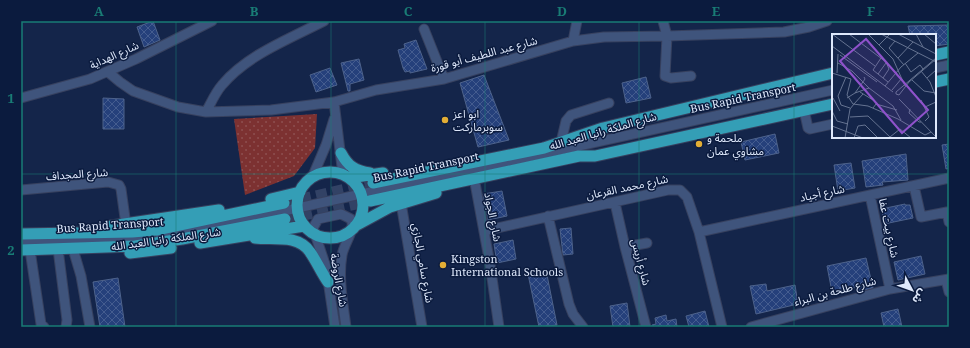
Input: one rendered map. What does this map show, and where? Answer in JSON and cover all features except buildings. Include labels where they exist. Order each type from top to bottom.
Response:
[{"type":"main road","points":[[936,55],[949,52]]},
{"type":"main road","name":"شارع الملكة رانيا العبد الله","points":[[374,179],[544,148],[603,128],[832,73]]},
{"type":"main road","points":[[936,82],[949,79]]},
{"type":"main road","name":"شارع الملكة رانيا العبد الله","points":[[364,197],[578,156],[595,156],[832,104]]},
{"type":"main road","points":[[595,156],[552,169],[475,183],[401,203],[354,228],[343,236],[332,238],[314,234],[304,226],[297,210],[300,192],[305,184],[312,178],[328,172],[346,176],[374,179],[603,128]]},
{"type":"main road","points":[[340,153],[347,165],[374,179]]},
{"type":"main road","points":[[346,176],[354,182],[364,197],[362,212],[354,228]]},
{"type":"main road","points":[[88,233],[104,227],[126,225],[218,210],[300,192]]},
{"type":"main road","name":"شارع الملكة رانيا العبد الله","points":[[21,234],[132,232],[163,228],[284,203]]},
{"type":"main road","name":"شارع الملكة رانيا العبد الله","points":[[26,250],[88,249],[135,246],[182,239],[285,219]]},
{"type":"main road","points":[[88,249],[119,254],[149,252],[304,226]]},
{"type":"main road","points":[[238,236],[289,239],[302,243],[311,253],[320,271],[328,282]]},
{"type":"street","name":"شارع الهداية","points":[[21,98],[78,83],[108,72],[212,21]]},
{"type":"street","points":[[206,112],[221,86],[242,67],[280,44],[324,21]]},
{"type":"street","points":[[573,41],[577,21]]},
{"type":"street","points":[[663,21],[667,36],[664,76],[671,78],[691,76]]},
{"type":"street","name":"شارع عبد اللطيف أبو قورة","points":[[108,72],[120,82],[144,96],[170,105],[206,112],[270,110],[334,102],[376,90],[444,79],[573,41],[604,37],[784,32],[809,27],[827,21]]},
{"type":"street","points":[[424,29],[444,79]]},
{"type":"street","points":[[936,69],[949,66]]},
{"type":"street","name":"Bus Rapid Transport","points":[[364,197],[832,90]]},
{"type":"street","name":"Bus Rapid Transport","points":[[21,242],[146,236],[297,210],[364,197],[832,94]]},
{"type":"street","points":[[334,102],[340,153],[346,176]]},
{"type":"street","points":[[562,138],[566,121],[571,115],[609,104]]},
{"type":"street","points":[[804,110],[808,128],[810,129],[832,124]]},
{"type":"street","points":[[312,178],[326,145],[335,115]]},
{"type":"street","name":"شارع أجياد","points":[[699,232],[949,178]]},
{"type":"street","name":"شارع المجداف","points":[[21,190],[108,182],[114,183],[121,189],[126,225]]},
{"type":"street","name":"شارع الجواد","points":[[475,183],[499,327]]},
{"type":"street","points":[[914,186],[921,217],[947,212],[949,222]]},
{"type":"street","name":"شارع محمد القرعان","points":[[484,230],[615,203],[668,190],[680,190],[688,197],[699,232],[722,327]]},
{"type":"street","name":"شارع بيت عفا","points":[[870,195],[890,289]]},
{"type":"street","name":"شارع سامي الجازي","points":[[401,203],[422,327]]},
{"type":"street","name":"شارع أريس","points":[[615,203],[646,327]]},
{"type":"street","points":[[314,234],[314,224],[318,219],[341,214],[351,219],[354,228]]},
{"type":"street","points":[[548,216],[569,304],[573,314],[584,327]]},
{"type":"street","name":"شارع الروضة","points":[[346,327],[340,265],[345,244],[354,228]]},
{"type":"street","name":"شارع الروضة","points":[[314,234],[322,253],[335,327]]},
{"type":"street","points":[[625,247],[647,243]]},
{"type":"street","points":[[58,249],[67,320],[66,327]]},
{"type":"street","points":[[73,249],[81,276],[90,327]]},
{"type":"street","points":[[26,250],[41,324],[44,327]]},
{"type":"street","points":[[948,279],[949,292]]},
{"type":"street","name":"شارع طلحة بن البراء","points":[[751,327],[890,289],[948,279]]},
{"type":"shaded area","points":[[317,114],[315,148],[294,176],[245,195],[234,119]]},
{"type":"tunnel","points":[[284,203],[373,183]]},
{"type":"tunnel","points":[[285,219],[370,201]]},
{"type":"place","name":"ابو اعز سوبرماركت","points":[[445,120]]},
{"type":"place","name":"ملحمة و مشاوي عمان","points":[[699,144]]},
{"type":"place","name":"Kingston International Schools","points":[[443,265]]}]
